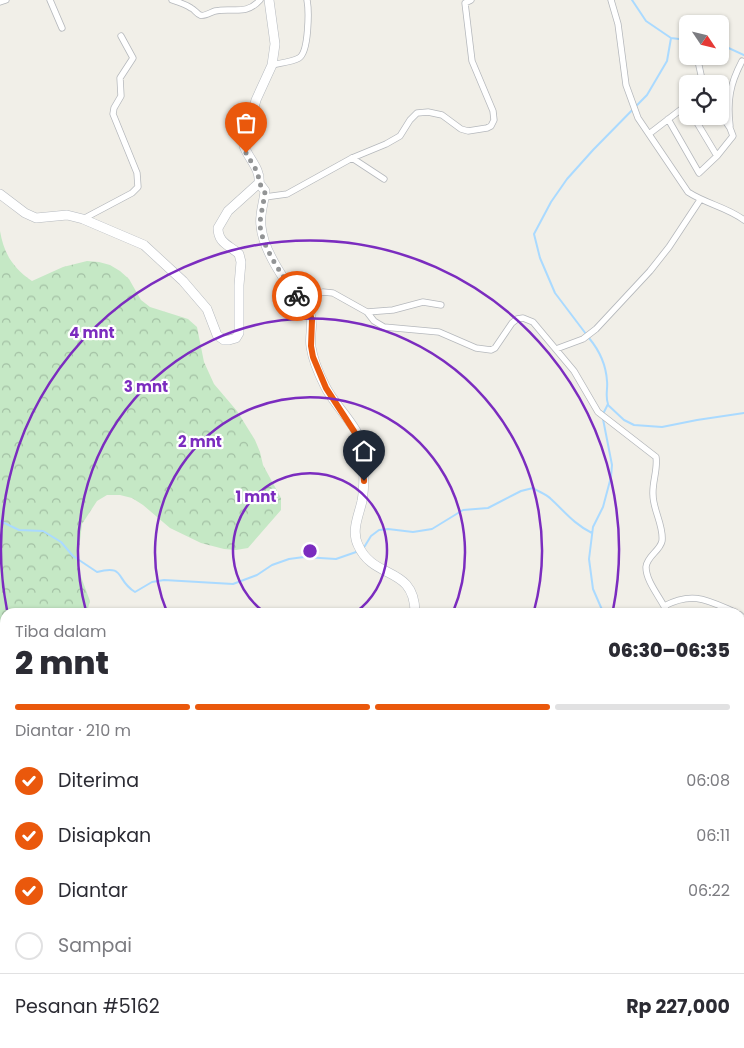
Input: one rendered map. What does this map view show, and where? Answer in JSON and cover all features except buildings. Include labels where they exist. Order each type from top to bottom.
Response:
[{"type":"main road","points":[[269,0],[275,44],[272,64],[256,100],[244,146],[258,173],[259,183],[264,188],[265,196],[260,224],[262,235],[282,275],[310,314],[312,320],[311,346],[313,357],[326,388],[361,442],[364,481],[362,500],[354,532],[357,544],[376,567],[406,583],[413,595],[415,608]]},
{"type":"main road","points":[[0,194],[25,213],[36,218],[67,215],[83,219],[136,241],[152,251],[183,281],[208,310],[217,335],[224,340],[229,340],[236,338],[239,333],[241,262],[239,254],[223,244],[218,228],[228,211],[259,183]]},
{"type":"street","points":[[0,2],[6,0]]},
{"type":"street","points":[[50,0],[62,28]]},
{"type":"street","points":[[172,0],[192,8],[204,16],[217,10],[237,11],[249,8],[256,5],[260,0]]},
{"type":"street","points":[[272,64],[299,58],[303,54],[308,22],[307,0]]},
{"type":"street","points":[[611,0],[618,24],[626,85],[638,118],[688,192],[700,200],[721,207],[744,220]]},
{"type":"street","points":[[265,196],[287,194],[352,158],[386,144],[400,136],[417,113],[442,114],[461,129],[468,131],[491,126],[494,120],[493,110],[472,61],[466,1]]},
{"type":"street","points":[[83,219],[132,193],[138,187],[137,173],[112,114],[121,96],[120,78],[133,58],[121,36]]},
{"type":"street","points":[[668,119],[699,172],[717,156],[732,136],[728,106],[730,88],[742,61]]},
{"type":"street","points":[[649,134],[679,111]]},
{"type":"street","points":[[698,125],[717,156]]},
{"type":"street","points":[[352,158],[384,179]]},
{"type":"street","points":[[556,349],[583,339],[596,328],[650,271],[669,247],[700,200]]},
{"type":"street","points":[[298,298],[324,292],[333,293],[367,312],[374,322],[384,327],[439,332],[476,348],[491,350],[499,345],[512,323],[523,318],[533,322],[574,371],[598,412],[656,457],[657,468],[653,495],[662,535],[659,549],[647,563],[646,569],[664,606],[678,599],[692,597],[724,608]]},
{"type":"street","points":[[367,312],[393,310],[423,302],[440,304]]},
{"type":"green space","points":[[0,231],[10,260],[32,281],[63,267],[87,261],[110,265],[129,279],[141,300],[150,307],[188,319],[197,327],[204,362],[214,384],[237,411],[255,440],[263,465],[281,498],[281,510],[248,548],[224,549],[201,543],[170,528],[132,498],[120,495],[107,495],[97,501],[82,524],[77,566],[90,601],[88,608],[0,608]]},
{"type":"waterway","points":[[586,334],[555,293],[540,258],[534,234],[551,202],[567,179],[647,95],[667,61],[671,38],[646,21],[632,0]]},
{"type":"waterway","points":[[671,38],[679,39]]},
{"type":"waterway","points":[[729,48],[744,55]]},
{"type":"waterway","points":[[589,338],[596,348],[605,369],[608,404],[603,414]]},
{"type":"waterway","points":[[608,405],[624,420],[634,425],[662,427],[744,413]]},
{"type":"waterway","points":[[601,608],[593,589],[589,559],[593,527],[603,507],[611,477],[612,465],[603,419]]},
{"type":"waterway","points":[[363,549],[371,536],[379,530],[388,529],[413,532],[432,529],[463,510],[488,508],[521,491],[533,488],[549,497],[575,522],[592,533]]},
{"type":"waterway","points":[[0,521],[19,530],[43,531],[61,542],[73,556],[97,572],[106,570],[116,572],[135,592],[152,582],[164,580],[233,584],[257,575],[272,565],[289,559],[304,557],[336,559],[359,551]]},
{"type":"way so far","points":[[246,153],[255,166],[260,179],[259,183],[265,191],[260,224],[262,235],[282,275],[297,296]]},
{"type":"route","points":[[297,296],[312,320],[311,346],[313,357],[326,388],[361,442],[364,481]]}]
